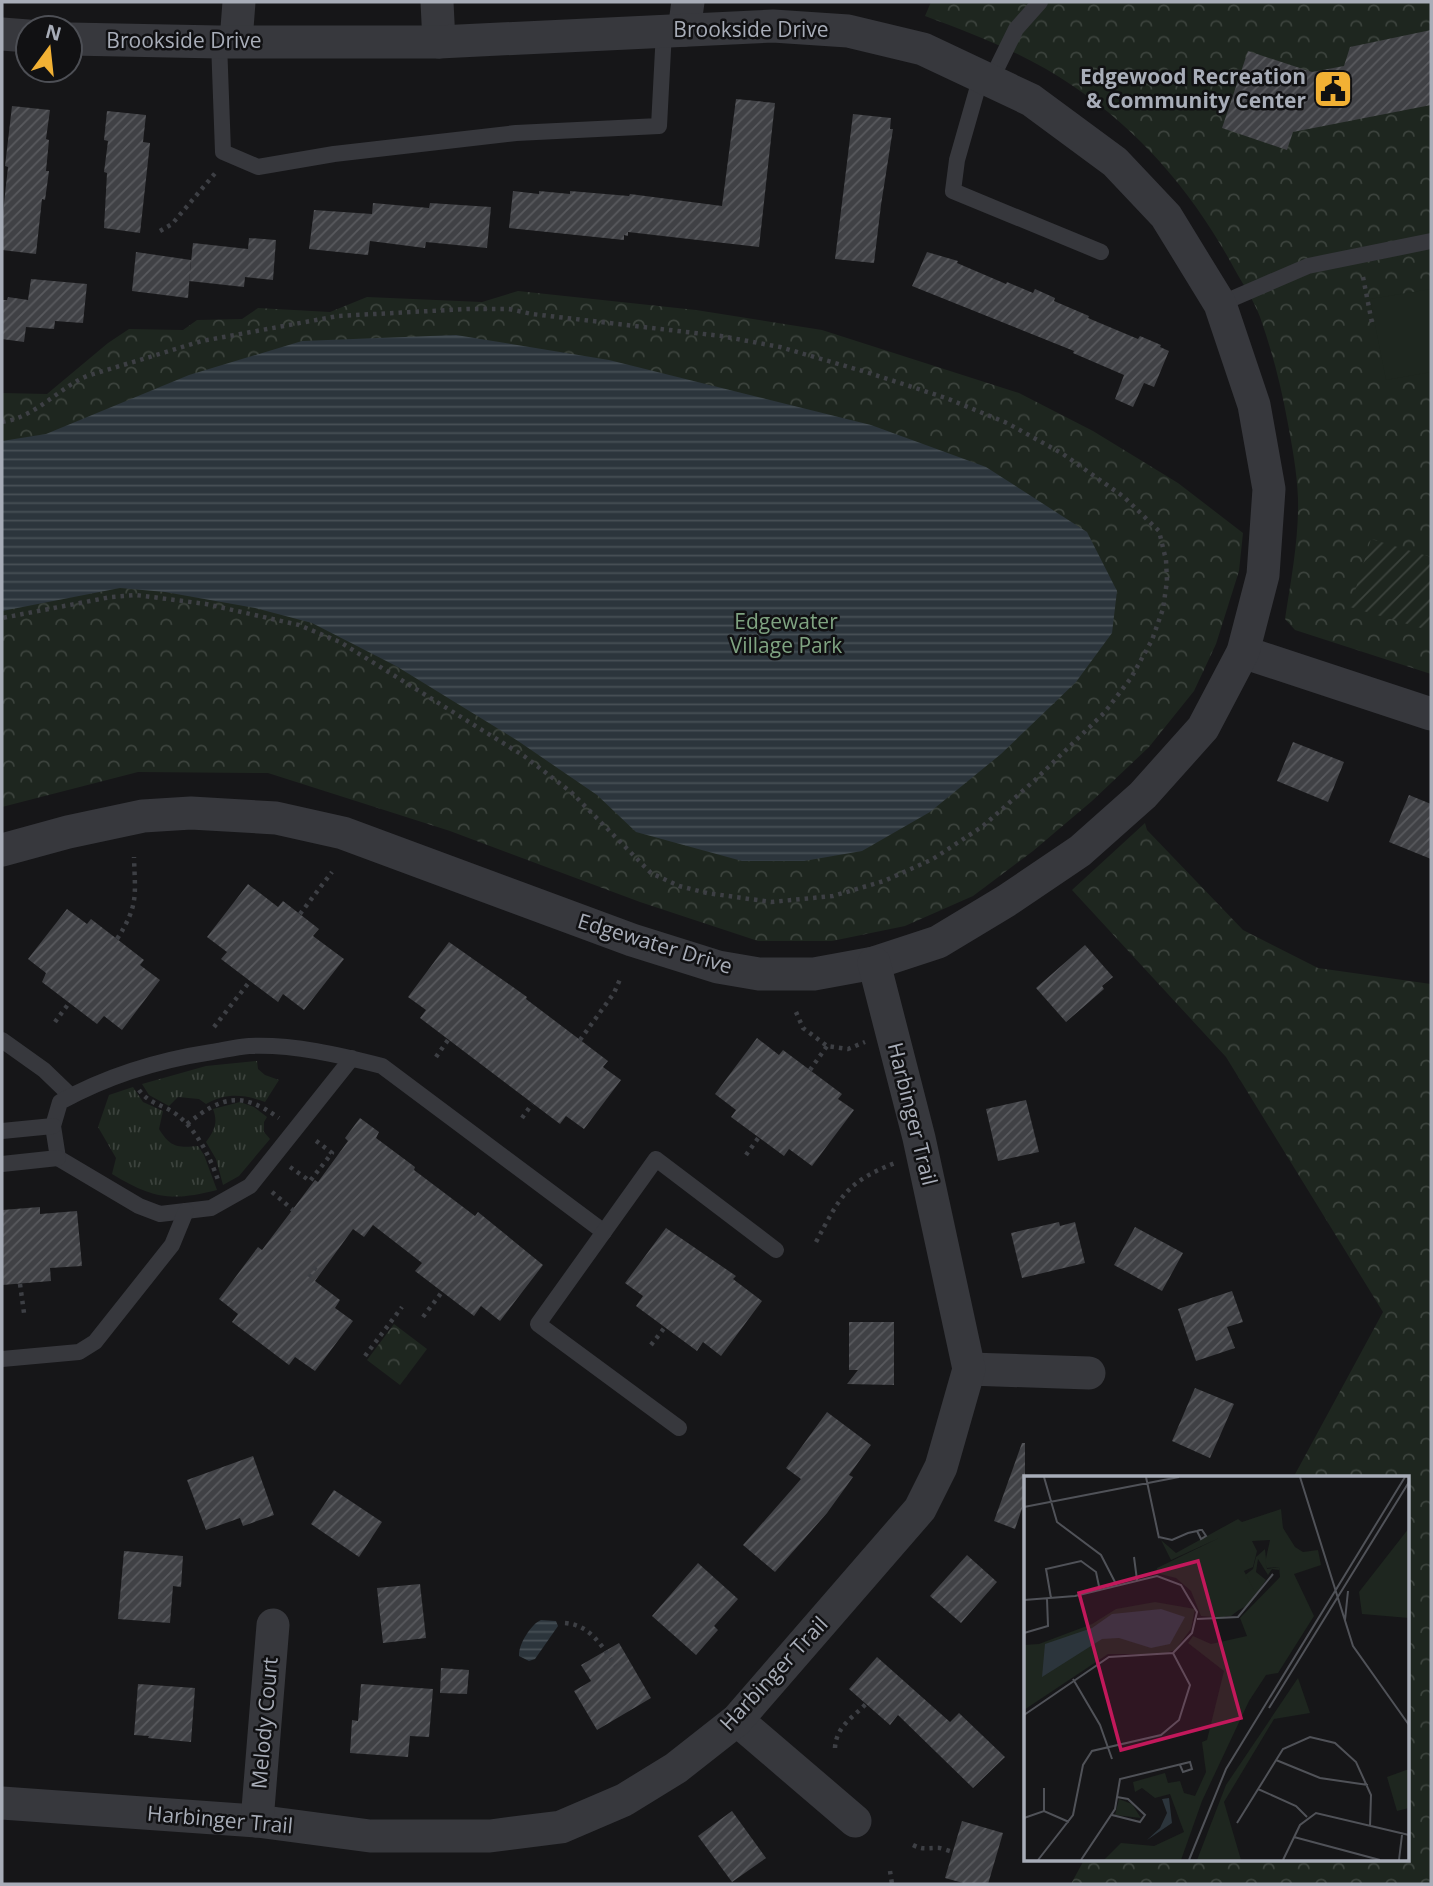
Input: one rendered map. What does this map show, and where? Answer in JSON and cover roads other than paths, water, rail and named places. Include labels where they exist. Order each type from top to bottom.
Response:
[{"type":"street","points":[[228,42],[239,2]]},
{"type":"street","points":[[437,2],[439,42]]},
{"type":"street","name":"Brookside Drive","points":[[84,39],[439,42],[679,21],[773,26],[848,31],[923,49],[1031,100],[1115,162],[1166,216],[1220,304],[1254,405],[1269,489],[1263,575],[1243,652]]},
{"type":"street","points":[[1243,652],[1431,714]]},
{"type":"street","name":"Edgewater Drive","points":[[2,849],[143,816],[191,813],[276,818],[343,832],[632,940],[718,967],[759,974],[814,974],[874,963],[938,942],[1006,901],[1080,851],[1143,795],[1203,728],[1243,652]]},
{"type":"street","name":"Harbinger Trail","points":[[2,1803],[257,1821],[370,1836],[490,1836],[561,1827],[624,1800],[676,1768],[737,1720],[920,1509],[941,1467],[969,1369],[923,1158],[874,963]]},
{"type":"street","points":[[969,1369],[1089,1373]]},
{"type":"street","name":"Melody Court","points":[[257,1821],[273,1625]]},
{"type":"street","points":[[737,1720],[855,1821]]},
{"type":"lane","points":[[1040,2],[1016,29],[986,78],[957,160],[953,191],[1101,252]]},
{"type":"lane","points":[[228,42],[223,152],[258,167],[334,154],[516,133],[659,126],[679,21]]},
{"type":"lane","points":[[1220,304],[1308,266],[1431,241]]},
{"type":"lane","points":[[2,1040],[44,1070],[71,1096]]},
{"type":"lane","points":[[58,1158],[53,1126],[60,1102],[127,1072],[184,1056],[249,1046],[311,1050],[382,1066],[604,1232]]},
{"type":"lane","points":[[2,1164],[58,1158],[139,1206],[160,1214],[211,1208],[250,1186],[352,1058]]},
{"type":"lane","points":[[2,1131],[53,1126]]},
{"type":"lane","points":[[679,1427],[538,1324],[656,1159],[776,1250]]},
{"type":"lane","points":[[2,1359],[79,1352],[95,1342],[172,1245],[186,1211]]},
{"type":"place","name":"Edgewood Recreation & Community Center","points":[[1333,89]]},
{"type":"park label","name":"Edgewater Village Park","points":[[786,634]]}]
